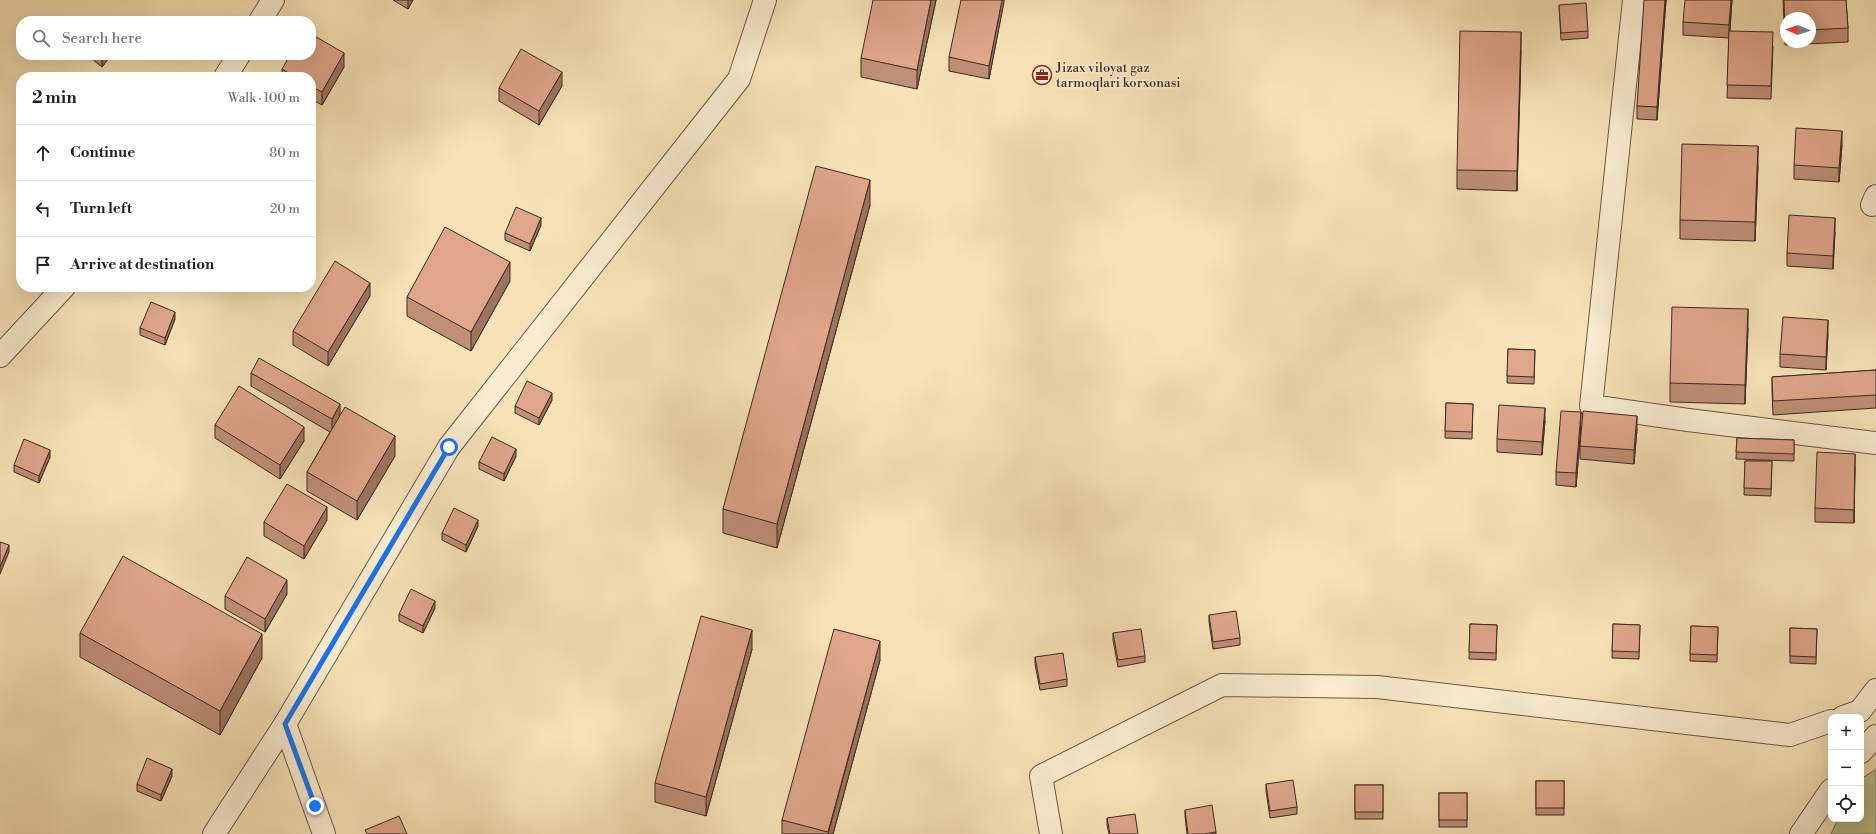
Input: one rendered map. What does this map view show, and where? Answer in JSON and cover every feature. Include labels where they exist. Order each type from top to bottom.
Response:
[{"type":"street","points":[[263,16],[273,0]]},
{"type":"street","points":[[214,834],[285,724],[449,447],[739,80],[765,0]]},
{"type":"street","points":[[1634,0],[1591,406],[1688,420],[1876,442]]},
{"type":"street","points":[[228,72],[236,60]]},
{"type":"street","points":[[0,356],[59,292]]},
{"type":"street","points":[[1051,834],[1041,776],[1222,685],[1377,687],[1790,735],[1828,722]]},
{"type":"street","points":[[1852,714],[1860,711],[1876,690]]},
{"type":"street","points":[[285,724],[324,834]]},
{"type":"street","points":[[1863,750],[1876,736]]},
{"type":"street","points":[[1801,834],[1828,794]]},
{"type":"green space","points":[[1876,769],[1876,834],[1831,834],[1837,822],[1864,822],[1864,777]]},
{"type":"building","points":[[873,0],[931,0],[917,70],[861,58]]},
{"type":"building","points":[[961,0],[1002,0],[989,66],[949,57]]},
{"type":"building","points":[[1644,0],[1665,0],[1657,107],[1637,106]]},
{"type":"building","points":[[1685,0],[1731,0],[1729,25],[1683,22]]},
{"type":"building","points":[[1784,0],[1846,0],[1848,28],[1816,30],[1816,12],[1784,12]]},
{"type":"building","points":[[1586,3],[1588,31],[1561,33],[1559,5]]},
{"type":"building","points":[[1460,31],[1521,32],[1517,171],[1457,170]]},
{"type":"building","points":[[1729,31],[1773,32],[1771,86],[1727,85]]},
{"type":"building","points":[[316,37],[344,53],[322,92],[316,89],[316,72],[287,72],[282,69],[287,60],[316,60]]},
{"type":"building","points":[[521,49],[562,72],[539,111],[499,88]]},
{"type":"building","points":[[1796,128],[1842,131],[1839,168],[1794,165]]},
{"type":"building","points":[[1682,144],[1758,146],[1755,222],[1680,220]]},
{"type":"building","points":[[816,166],[870,180],[777,524],[723,509]]},
{"type":"building","points":[[516,207],[541,218],[530,244],[505,233]]},
{"type":"building","points":[[1789,215],[1835,218],[1833,256],[1787,253]]},
{"type":"building","points":[[445,227],[510,262],[471,332],[407,297]]},
{"type":"building","points":[[335,261],[370,283],[328,352],[293,331]]},
{"type":"building","points":[[151,302],[175,312],[165,338],[140,328]]},
{"type":"building","points":[[1672,307],[1748,309],[1745,385],[1670,383]]},
{"type":"building","points":[[1783,317],[1828,320],[1826,357],[1780,354]]},
{"type":"building","points":[[1508,349],[1535,350],[1534,377],[1507,376]]},
{"type":"building","points":[[259,358],[340,404],[332,419],[251,373]]},
{"type":"building","points":[[1876,370],[1876,395],[1773,401],[1772,377]]},
{"type":"building","points":[[527,381],[552,393],[539,418],[515,406]]},
{"type":"building","points":[[239,386],[304,427],[280,465],[215,425]]},
{"type":"building","points":[[1446,403],[1473,404],[1472,432],[1445,431]]},
{"type":"building","points":[[1499,405],[1545,408],[1542,442],[1497,439]]},
{"type":"building","points":[[345,407],[395,436],[357,501],[307,472]]},
{"type":"building","points":[[1561,411],[1581,412],[1576,473],[1556,472]]},
{"type":"building","points":[[1583,411],[1637,416],[1634,450],[1580,446]]},
{"type":"building","points":[[492,437],[516,449],[504,474],[479,462]]},
{"type":"building","points":[[1737,438],[1794,440],[1794,454],[1736,452]]},
{"type":"building","points":[[24,439],[50,450],[39,476],[14,465]]},
{"type":"building","points":[[1817,452],[1855,454],[1854,510],[1815,508]]},
{"type":"building","points":[[1745,461],[1772,461],[1771,489],[1744,488]]},
{"type":"building","points":[[287,484],[327,507],[304,546],[264,522]]},
{"type":"building","points":[[454,508],[478,520],[466,545],[442,533]]},
{"type":"building","points":[[0,542],[9,545],[0,567]]},
{"type":"building","points":[[123,556],[262,634],[220,711],[80,633]]},
{"type":"building","points":[[247,557],[287,580],[265,619],[225,596]]},
{"type":"building","points":[[411,589],[435,601],[423,626],[399,614]]},
{"type":"building","points":[[1236,611],[1240,638],[1213,642],[1209,615]]},
{"type":"building","points":[[701,616],[752,630],[706,797],[655,783]]},
{"type":"building","points":[[1470,624],[1497,625],[1496,653],[1469,652]]},
{"type":"building","points":[[1613,624],[1640,625],[1639,652],[1612,651]]},
{"type":"building","points":[[1691,626],[1718,627],[1717,655],[1690,654]]},
{"type":"building","points":[[1790,628],[1817,629],[1816,657],[1790,656]]},
{"type":"building","points":[[834,629],[880,641],[828,832],[782,820]]},
{"type":"building","points":[[1141,629],[1145,656],[1118,660],[1113,633]]},
{"type":"building","points":[[1063,653],[1067,679],[1040,684],[1035,657]]},
{"type":"building","points":[[147,758],[172,769],[161,795],[137,784]]},
{"type":"building","points":[[1293,780],[1297,807],[1270,811],[1266,784]]},
{"type":"building","points":[[1536,781],[1564,781],[1564,808],[1536,808]]},
{"type":"building","points":[[1355,785],[1383,785],[1383,812],[1355,812]]},
{"type":"building","points":[[1439,793],[1467,793],[1467,820],[1439,820]]},
{"type":"building","points":[[1212,805],[1216,832],[1188,834],[1185,810]]},
{"type":"building","points":[[1135,814],[1138,834],[1110,834],[1107,818]]},
{"type":"building","points":[[399,816],[407,834],[367,834],[365,830]]},
{"type":"place","name":"Jizax viloyat gaz tarmoqlari korxonasi","points":[[1042,75]]},
{"type":"route","points":[[315,806],[285,724],[449,447]]}]
